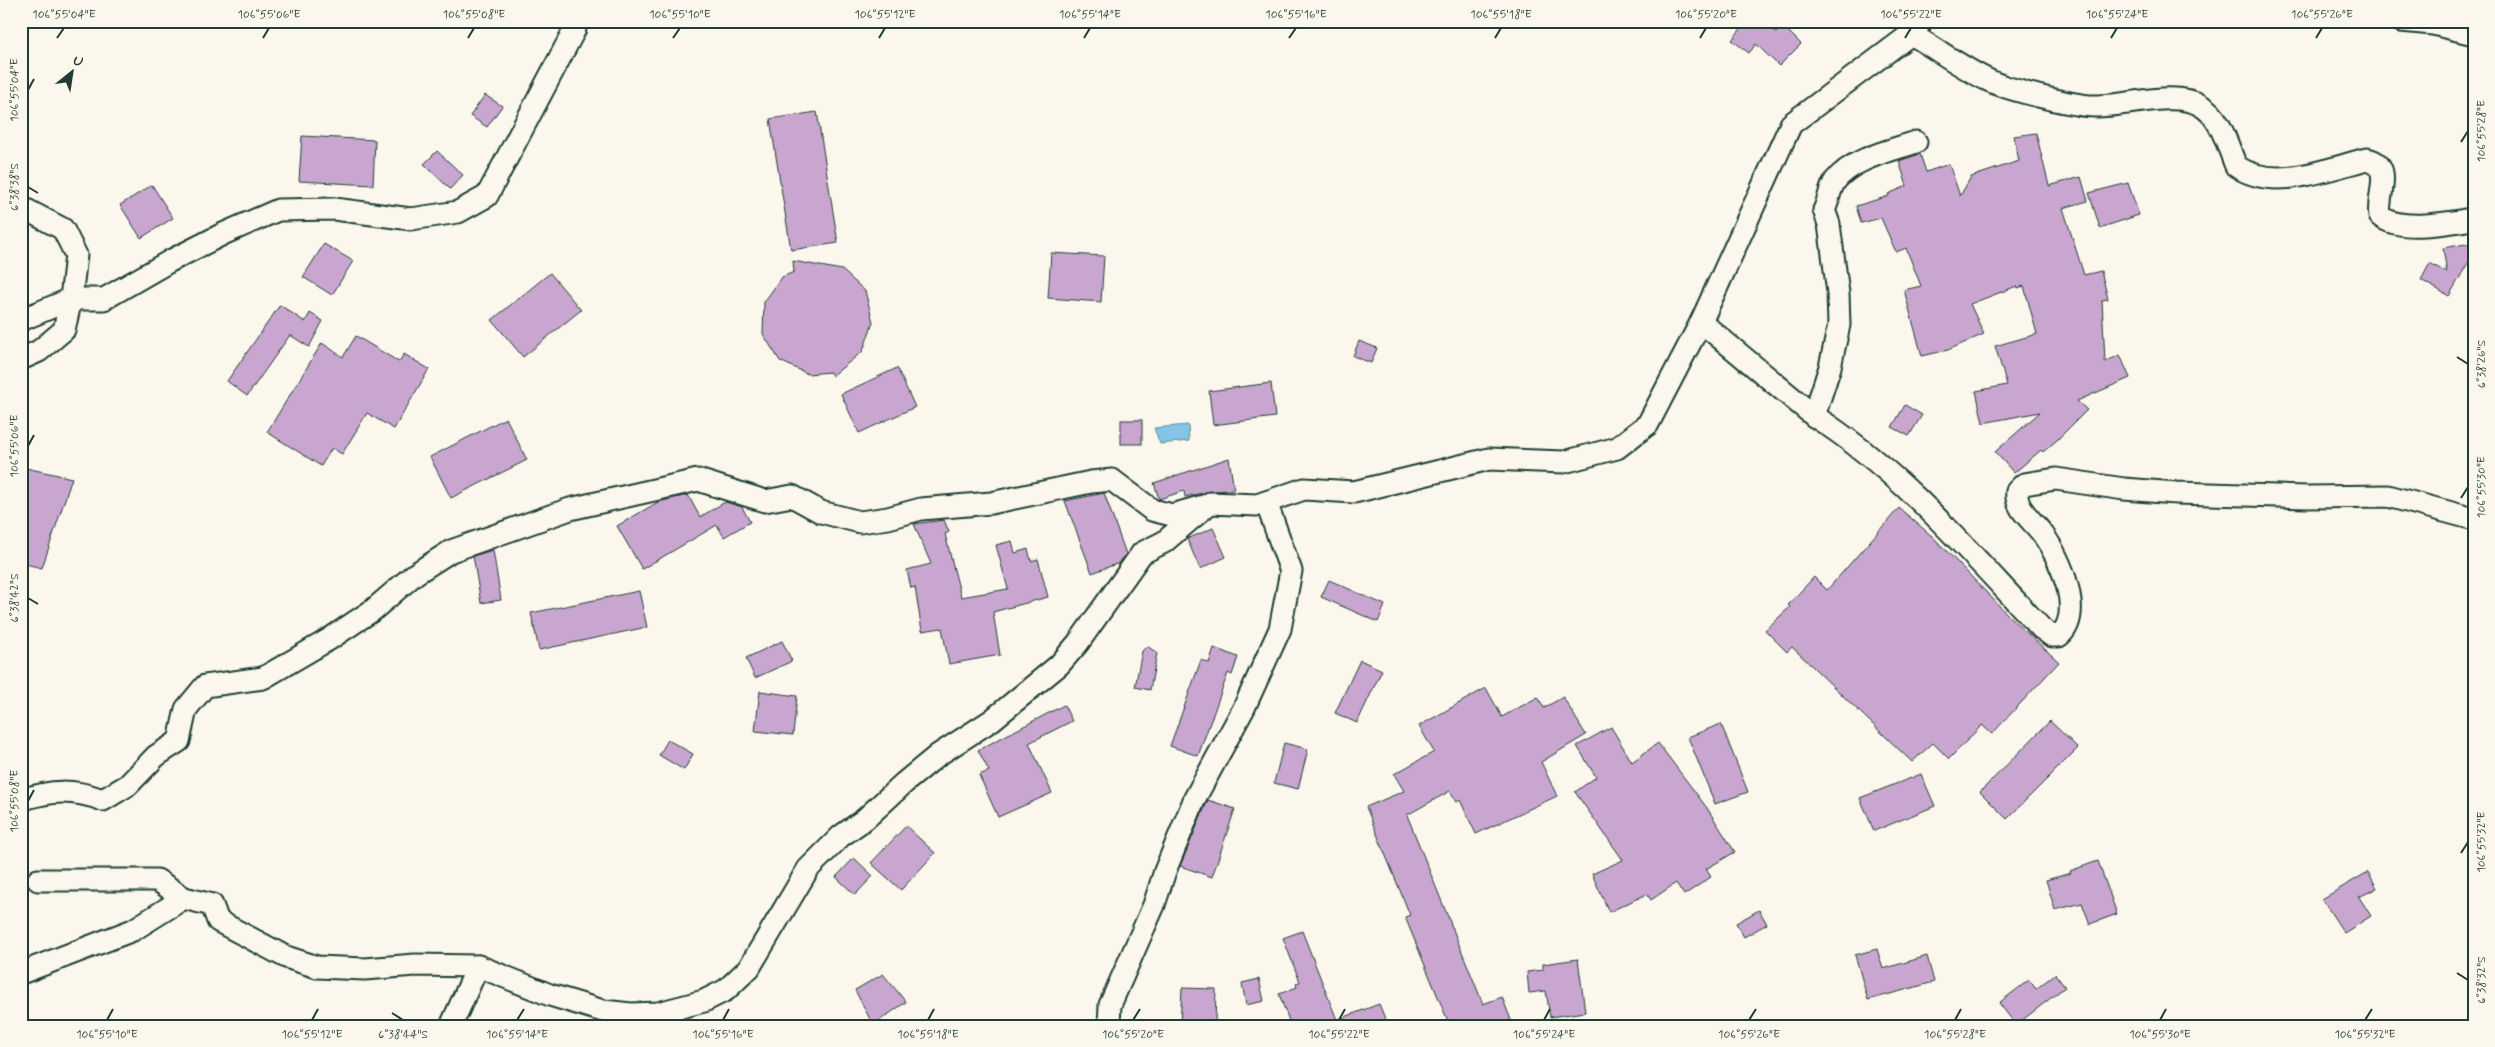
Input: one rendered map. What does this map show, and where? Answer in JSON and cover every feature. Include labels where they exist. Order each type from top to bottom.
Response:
[{"type":"street","points":[[2401,21],[2433,24],[2474,34]]},
{"type":"street","points":[[21,800],[50,792],[78,792],[102,800],[128,785],[156,756],[179,741],[186,709],[205,686],[263,678],[366,615],[415,574],[451,551],[570,509],[637,492],[698,480],[765,501],[792,496],[821,512],[860,522],[888,518],[921,509],[991,503],[1091,482],[1112,480],[1152,510],[1172,515],[1210,503],[1257,505],[1304,489],[1354,492],[1489,459],[1564,462],[1617,448],[1648,424],[1701,322],[1790,124],[1916,28],[1991,81],[2068,102],[2093,106],[2158,100],[2188,100],[2201,105],[2216,119],[2236,166],[2256,176],[2272,178],[2294,177],[2366,159],[2374,160],[2380,164],[2382,174],[2379,212],[2380,216],[2388,222],[2408,225],[2474,219]]},
{"type":"street","points":[[21,320],[71,299],[104,299],[223,234],[278,210],[334,209],[411,219],[458,212],[487,196],[575,29]]},
{"type":"street","points":[[1814,416],[1830,367],[1838,326],[1838,293],[1829,224],[1824,210],[1828,202],[1829,193],[1836,181],[1850,168],[1916,142]]},
{"type":"street","points":[[21,207],[63,229],[76,255],[71,299],[64,330],[39,351],[21,359]]},
{"type":"street","points":[[1701,322],[1814,416],[1916,497],[2041,628],[2052,636],[2059,636],[2068,624],[2071,615],[2070,601],[2065,578],[2055,554],[2044,536],[2020,506],[2018,490],[2024,484],[2056,479],[2124,489],[2176,493],[2308,497],[2388,496],[2474,519]]},
{"type":"street","points":[[1109,1026],[1110,1005],[1154,905],[1165,871],[1195,798],[1244,708],[1280,629],[1291,571],[1266,502]]},
{"type":"street","points":[[38,880],[157,880],[184,898],[212,905],[218,921],[286,957],[318,968],[365,969],[415,965],[478,966],[550,995],[604,1011],[658,1013],[704,1001],[726,990],[749,968],[791,894],[808,869],[840,836],[865,819],[904,782],[931,760],[992,720],[1059,665],[1078,643],[1142,553],[1164,542],[1210,503]]},
{"type":"street","points":[[21,973],[133,930],[184,898]]},
{"type":"street","points":[[451,1026],[478,966]]},
{"type":"water","points":[[1188,425],[1189,441],[1160,444],[1154,428]]},
{"type":"building","points":[[1747,21],[1761,21],[1776,33],[1783,26],[1801,44],[1779,66],[1756,44],[1749,53],[1732,40]]},
{"type":"building","points":[[485,95],[502,106],[487,127],[470,116]]},
{"type":"building","points":[[817,112],[838,243],[791,250],[770,119]]},
{"type":"building","points":[[2036,133],[2049,186],[2081,177],[2088,201],[2063,208],[2084,275],[2101,271],[2108,299],[2102,300],[2105,362],[2120,355],[2130,378],[2077,401],[2087,410],[2057,440],[2043,452],[2041,450],[2014,473],[1995,452],[2040,412],[1983,423],[1976,391],[2007,385],[1995,346],[2037,334],[2024,286],[2018,288],[2017,286],[1970,304],[1984,334],[1948,350],[1922,356],[1904,290],[1921,286],[1906,248],[1896,252],[1881,218],[1861,223],[1856,206],[1889,196],[1888,194],[1907,186],[1899,161],[1920,154],[1926,172],[1949,164],[1960,196],[1971,177],[2019,161],[2014,136]]},
{"type":"building","points":[[302,136],[375,140],[373,185],[299,181]]},
{"type":"building","points":[[437,151],[463,175],[450,189],[424,164]]},
{"type":"building","points":[[2128,183],[2139,215],[2100,228],[2089,193]]},
{"type":"building","points":[[152,185],[173,218],[141,238],[120,205]]},
{"type":"building","points":[[2472,243],[2474,262],[2468,263],[2449,296],[2421,280],[2430,263],[2447,273],[2443,248]]},
{"type":"building","points":[[324,244],[353,261],[332,295],[303,277]]},
{"type":"building","points":[[1051,253],[1104,256],[1101,302],[1048,298]]},
{"type":"building","points":[[793,261],[842,270],[865,291],[873,322],[863,351],[832,376],[830,372],[808,374],[780,361],[763,334],[764,302],[782,277],[794,272]]},
{"type":"building","points":[[550,273],[581,310],[523,357],[492,320]]},
{"type":"building","points":[[280,305],[305,322],[310,313],[323,321],[309,347],[290,335],[247,396],[227,381]]},
{"type":"building","points":[[356,336],[399,362],[404,354],[429,369],[394,429],[367,413],[342,454],[332,448],[321,466],[267,432],[322,343],[343,357]]},
{"type":"building","points":[[1359,341],[1377,348],[1371,363],[1353,356]]},
{"type":"building","points":[[897,368],[915,407],[859,433],[841,394]]},
{"type":"building","points":[[1271,383],[1275,417],[1213,425],[1209,391]]},
{"type":"building","points":[[1905,405],[1922,415],[1909,436],[1892,427]]},
{"type":"building","points":[[506,418],[527,460],[451,498],[430,457]]},
{"type":"building","points":[[1121,420],[1142,420],[1142,444],[1121,444]]},
{"type":"building","points":[[1229,458],[1234,490],[1211,491],[1185,497],[1184,491],[1159,499],[1154,483]]},
{"type":"building","points":[[21,467],[72,478],[42,568],[21,563]]},
{"type":"building","points":[[1104,493],[1126,554],[1119,563],[1092,573],[1065,501]]},
{"type":"building","points":[[688,495],[700,517],[725,502],[742,507],[750,522],[724,537],[717,525],[642,569],[617,526],[658,502]]},
{"type":"building","points":[[1899,508],[1933,537],[2013,620],[2059,662],[1992,734],[1982,725],[1949,759],[1933,743],[1912,762],[1792,647],[1787,652],[1765,630],[1790,607],[1788,605],[1814,577],[1827,590]]},
{"type":"building","points":[[944,520],[949,532],[945,534],[961,597],[1008,589],[996,545],[1012,541],[1015,553],[1028,549],[1031,561],[1038,559],[1048,597],[993,612],[1000,655],[949,664],[942,628],[922,631],[915,587],[911,588],[907,570],[931,564],[914,524]]},
{"type":"building","points":[[1213,528],[1226,557],[1200,569],[1187,539]]},
{"type":"building","points":[[493,550],[501,600],[481,603],[473,556]]},
{"type":"building","points":[[1329,580],[1385,605],[1378,622],[1321,597]]},
{"type":"building","points":[[639,591],[647,627],[539,650],[531,613]]},
{"type":"building","points":[[782,641],[792,661],[755,678],[746,658]]},
{"type":"building","points":[[1147,646],[1157,653],[1150,690],[1135,687],[1142,651]]},
{"type":"building","points":[[1214,648],[1238,657],[1232,675],[1228,673],[1198,756],[1170,746],[1201,660],[1209,663]]},
{"type":"building","points":[[1360,660],[1382,670],[1357,723],[1335,713]]},
{"type":"building","points":[[1486,688],[1502,717],[1538,697],[1544,708],[1563,697],[1586,735],[1541,762],[1557,796],[1476,834],[1460,800],[1457,802],[1450,791],[1407,815],[1483,1004],[1502,997],[1511,1020],[1497,1026],[1450,1026],[1405,917],[1410,915],[1366,807],[1404,791],[1394,774],[1434,752],[1419,726]]},
{"type":"building","points":[[760,691],[797,696],[793,735],[755,731]]},
{"type":"building","points":[[1064,705],[1072,721],[1029,743],[1052,793],[998,817],[979,775],[989,771],[978,750]]},
{"type":"building","points":[[2050,721],[2078,748],[2007,819],[1980,792]]},
{"type":"building","points":[[1721,724],[1748,792],[1715,804],[1688,737]]},
{"type":"building","points":[[1611,727],[1632,762],[1658,743],[1707,808],[1735,852],[1706,869],[1711,877],[1684,895],[1676,883],[1651,900],[1647,894],[1609,912],[1592,874],[1623,860],[1575,792],[1596,777],[1577,746]]},
{"type":"building","points":[[668,740],[693,754],[684,770],[659,755]]},
{"type":"building","points":[[1284,743],[1308,749],[1298,789],[1274,783]]},
{"type":"building","points":[[1921,774],[1935,806],[1874,831],[1860,798]]},
{"type":"building","points":[[1208,800],[1235,809],[1212,877],[1180,866]]},
{"type":"building","points":[[906,826],[935,853],[901,890],[871,863]]},
{"type":"building","points":[[854,858],[873,876],[855,895],[836,877]]},
{"type":"building","points":[[2098,861],[2117,914],[2090,924],[2082,903],[2055,910],[2046,880],[2071,873],[2070,871]]},
{"type":"building","points":[[2368,872],[2377,888],[2359,897],[2371,916],[2344,933],[2322,899]]},
{"type":"building","points":[[1759,910],[1767,924],[1744,937],[1736,923]]},
{"type":"building","points":[[1302,931],[1337,1020],[1379,1004],[1388,1026],[1291,1026],[1279,994],[1297,987],[1296,984],[1300,982],[1283,938]]},
{"type":"building","points":[[1877,949],[1883,969],[1927,956],[1934,982],[1868,1000],[1855,955]]},
{"type":"building","points":[[1578,959],[1585,1012],[1550,1017],[1546,991],[1529,993],[1527,972],[1543,970],[1543,964]]},
{"type":"building","points":[[883,974],[906,1002],[873,1025],[855,990]]},
{"type":"building","points":[[2055,974],[2065,987],[2016,1025],[1999,1003],[2029,980],[2036,989]]},
{"type":"building","points":[[1259,979],[1264,1001],[1246,1005],[1242,983]]},
{"type":"building","points":[[1182,988],[1216,989],[1215,1026],[1180,1026]]}]
